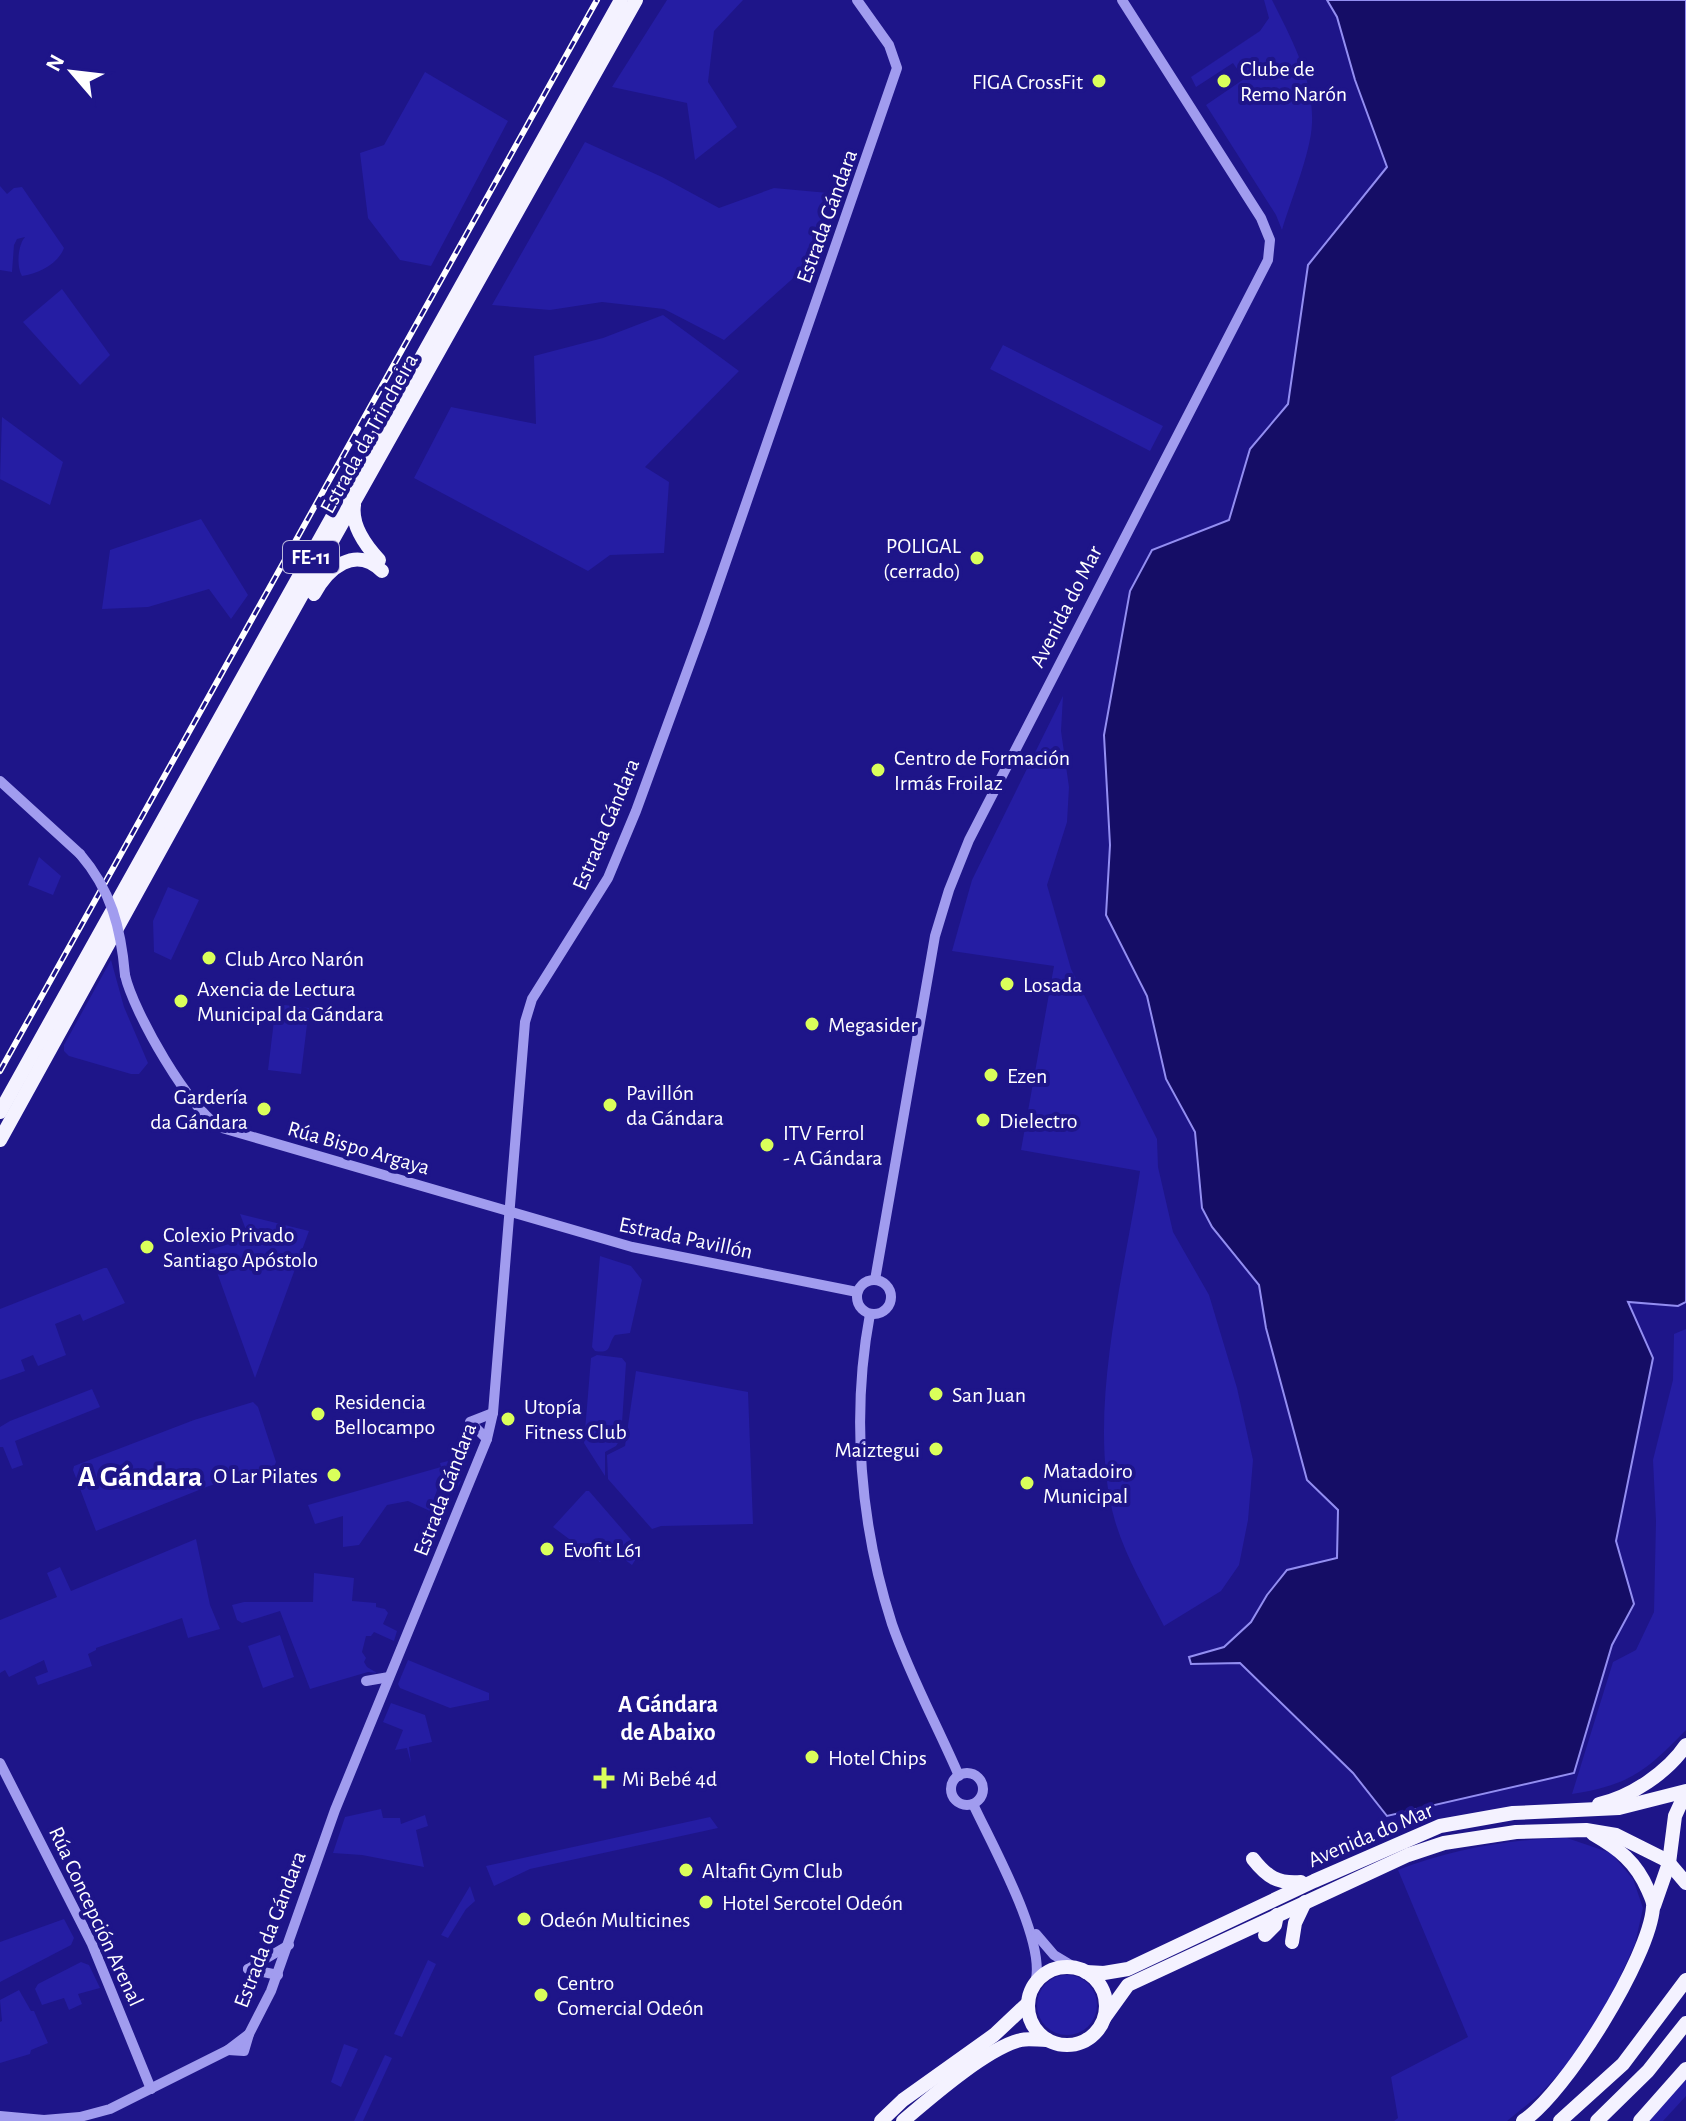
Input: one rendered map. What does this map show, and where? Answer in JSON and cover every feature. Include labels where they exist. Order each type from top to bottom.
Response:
[{"type":"highway","name":"Estrada da Trincheira","points":[[0,1112],[621,0]]},
{"type":"highway","name":"Estrada da Trincheira","points":[[0,1140],[636,0]]},
{"type":"highway","points":[[259,671],[275,660],[329,572],[352,559],[380,565],[358,527],[353,514],[354,505]]},
{"type":"highway","points":[[1569,1811],[1607,1803],[1637,1787],[1669,1766],[1686,1745]]},
{"type":"highway","points":[[1523,2121],[1549,2098],[1625,1987],[1643,1943],[1668,1862],[1672,1826],[1686,1791]]},
{"type":"highway","name":"Avenida do Mar","points":[[1080,1969],[1104,1973],[1128,1969],[1314,1881],[1440,1826],[1513,1813],[1619,1808],[1686,1791]]},
{"type":"highway","points":[[1586,1830],[1631,1860],[1654,1906]]},
{"type":"highway","name":"Avenida do Mar","points":[[1105,2017],[1128,1985],[1408,1855],[1444,1843],[1516,1832],[1586,1830],[1616,1835],[1668,1862]]},
{"type":"highway","points":[[1253,1859],[1276,1880],[1285,1883],[1314,1881]]},
{"type":"highway","points":[[1668,1862],[1686,1883]]},
{"type":"highway","points":[[1292,1942],[1295,1923],[1305,1902]]},
{"type":"highway","points":[[1265,1935],[1275,1925],[1277,1915]]},
{"type":"highway","points":[[881,2121],[903,2100],[994,2035],[1027,2004],[1036,1979],[1055,1968],[1080,1969],[1096,1979],[1105,1993],[1105,2017],[1101,2026],[1084,2042],[1071,2046],[1059,2045],[1046,2040],[1036,2031],[1029,2018],[1027,2004]]},
{"type":"highway","points":[[1560,2121],[1623,2064],[1686,1980]]},
{"type":"highway","points":[[1597,2121],[1648,2071],[1686,2023]]},
{"type":"highway","points":[[903,2121],[947,2084],[993,2053],[1020,2040],[1046,2040]]},
{"type":"highway","points":[[1640,2121],[1686,2069]]},
{"type":"street","name":"Estrada Gándara","points":[[389,1677],[487,1439],[493,1413],[525,1022],[532,999],[608,878],[636,811],[709,611],[897,68],[889,45],[857,0]]},
{"type":"street","name":"Avenida do Mar","points":[[875,1280],[935,936],[949,890],[969,840],[1268,260],[1270,240],[1261,218],[1122,0]]},
{"type":"street","name":"Rúa Bispo Argaya","points":[[0,781],[80,854],[102,883],[116,914],[125,975],[142,1023],[204,1115],[222,1128],[508,1211]]},
{"type":"street","name":"Estrada Pavillón","points":[[508,1211],[645,1251],[857,1292]]},
{"type":"street","points":[[875,1280],[887,1287],[890,1299],[882,1312],[870,1314],[858,1304],[857,1292],[864,1284],[875,1280]]},
{"type":"street","points":[[870,1314],[860,1376],[860,1433],[870,1529],[893,1625],[959,1776]]},
{"type":"street","points":[[487,1439],[470,1422],[493,1413]]},
{"type":"street","points":[[380,1699],[366,1681],[389,1677]]},
{"type":"street","name":"Estrada da Gándara","points":[[0,2116],[44,2120],[80,2117],[110,2109],[228,2050],[249,2034],[280,1970],[335,1810],[389,1677]]},
{"type":"street","name":"Rúa Concepción Arenal","points":[[0,1763],[92,1944],[151,2089]]},
{"type":"street","points":[[969,1774],[981,1783],[982,1792],[973,1804],[964,1805],[953,1797],[952,1784],[959,1776],[969,1774]]},
{"type":"street","points":[[973,1804],[1026,1919],[1039,1965],[1036,1979]]},
{"type":"street","points":[[1026,1919],[1048,1949],[1080,1969]]},
{"type":"street","points":[[261,1966],[289,1945]]},
{"type":"street","points":[[261,1966],[280,1970]]},
{"type":"street","points":[[261,1966],[271,1991]]},
{"type":"street","points":[[228,2050],[244,2051],[249,2034]]},
{"type":"shaded area","points":[[667,0],[743,0],[714,31],[708,82],[737,127],[695,160],[687,103],[612,87]]},
{"type":"shaded area","points":[[1264,0],[1272,0],[1294,44],[1312,107],[1308,148],[1282,230],[1276,215],[1206,105],[1244,79],[1233,63],[1196,87],[1191,77],[1260,31],[1269,18]]},
{"type":"shaded area","points":[[1327,0],[1686,0],[1686,1302],[1678,1306],[1628,1302],[1653,1358],[1616,1541],[1634,1604],[1612,1645],[1574,1773],[1387,1816],[1353,1773],[1240,1663],[1191,1664],[1189,1657],[1224,1647],[1251,1622],[1287,1570],[1337,1558],[1338,1510],[1307,1480],[1266,1328],[1259,1285],[1212,1227],[1202,1208],[1195,1132],[1166,1079],[1147,996],[1106,915],[1110,845],[1104,735],[1130,591],[1152,550],[1229,520],[1250,449],[1288,404],[1308,265],[1387,167],[1355,80],[1337,17]]},
{"type":"shaded area","points":[[425,72],[508,121],[431,266],[400,260],[368,218],[360,153],[384,145]]},
{"type":"shaded area","points":[[585,142],[662,177],[719,208],[774,188],[839,194],[809,264],[724,340],[664,309],[602,302],[550,310],[492,305]]},
{"type":"shaded area","points":[[0,186],[7,194],[14,188],[22,187],[64,248],[57,259],[41,270],[22,276],[19,256],[25,237],[17,239],[14,245],[12,272],[0,270]]},
{"type":"shaded area","points":[[62,289],[110,355],[80,385],[23,322]]},
{"type":"shaded area","points":[[663,315],[739,371],[645,467],[669,482],[664,553],[610,555],[588,571],[414,478],[451,407],[536,424],[534,356],[603,338]]},
{"type":"shaded area","points":[[1003,345],[1163,426],[1150,451],[990,369]]},
{"type":"shaded area","points":[[2,417],[63,462],[50,505],[0,479]]},
{"type":"shaded area","points":[[201,519],[248,595],[231,619],[209,589],[148,607],[102,609],[110,550]]},
{"type":"shaded area","points":[[1063,696],[1061,731],[1069,787],[1067,822],[1047,885],[1071,969],[1157,1139],[1158,1167],[1173,1232],[1209,1295],[1237,1388],[1253,1460],[1248,1520],[1239,1565],[1221,1591],[1164,1626],[1131,1561],[1115,1521],[1107,1480],[1104,1437],[1110,1346],[1140,1171],[1021,1150],[1054,966],[952,951],[972,880]]},
{"type":"shaded area","points":[[39,857],[61,876],[53,895],[28,885]]},
{"type":"shaded area","points":[[168,887],[199,900],[171,960],[154,952],[153,921]]},
{"type":"shaded area","points":[[111,960],[124,1007],[148,1063],[139,1074],[69,1056],[64,1051],[64,1045]]},
{"type":"shaded area","points":[[276,1004],[309,1008],[301,1074],[268,1070]]},
{"type":"shaded area","points":[[240,1214],[309,1231],[255,1378],[209,1250],[249,1238]]},
{"type":"shaded area","points":[[600,1256],[631,1266],[642,1280],[630,1333],[615,1335],[607,1350],[601,1352],[592,1347]]},
{"type":"shaded area","points":[[107,1268],[125,1303],[83,1321],[80,1314],[55,1324],[66,1355],[38,1366],[33,1355],[21,1360],[25,1371],[0,1380],[0,1309]]},
{"type":"shaded area","points":[[1686,1329],[1686,1730],[1636,1774],[1609,1786],[1572,1794],[1613,1662],[1636,1650],[1654,1612],[1656,1521],[1653,1460],[1673,1380],[1674,1334]]},
{"type":"shaded area","points":[[597,1355],[622,1358],[626,1363],[621,1438],[616,1446],[605,1452],[605,1476],[584,1443],[591,1358]]},
{"type":"shaded area","points":[[636,1371],[748,1392],[753,1524],[661,1526],[652,1529],[608,1479],[607,1455],[625,1446]]},
{"type":"shaded area","points":[[92,1389],[100,1407],[15,1441],[23,1465],[12,1469],[3,1447],[0,1447],[0,1427]]},
{"type":"shaded area","points":[[253,1402],[258,1407],[276,1462],[274,1467],[209,1486],[96,1531],[74,1466],[194,1420]]},
{"type":"shaded area","points":[[452,1460],[462,1462],[459,1467],[454,1465],[449,1475],[461,1481],[455,1493],[438,1487],[430,1511],[408,1501],[387,1505],[359,1545],[343,1547],[343,1516],[315,1524],[308,1505],[441,1467],[440,1463]]},
{"type":"shaded area","points":[[586,1491],[641,1551],[632,1565],[609,1548],[600,1562],[553,1527]]},
{"type":"shaded area","points":[[196,1539],[210,1605],[220,1629],[188,1638],[182,1618],[96,1648],[88,1654],[92,1666],[38,1685],[35,1677],[48,1672],[44,1660],[9,1677],[5,1670],[0,1673],[0,1620],[57,1597],[47,1573],[60,1567],[71,1591]]},
{"type":"shaded area","points":[[314,1573],[354,1578],[352,1601],[376,1603],[376,1607],[388,1613],[383,1624],[397,1631],[394,1641],[374,1632],[366,1636],[362,1652],[367,1667],[377,1673],[368,1672],[310,1689],[280,1611],[242,1623],[237,1620],[232,1605],[244,1602],[313,1602]]},
{"type":"shaded area","points":[[280,1635],[294,1677],[263,1688],[248,1646]]},
{"type":"shaded area","points":[[408,1660],[489,1693],[489,1700],[450,1708],[400,1688],[398,1684]]},
{"type":"shaded area","points":[[391,1703],[425,1715],[432,1742],[409,1747],[411,1763],[407,1748],[395,1750],[403,1730],[383,1722]]},
{"type":"shaded area","points":[[381,1809],[383,1818],[400,1818],[401,1824],[425,1815],[428,1826],[416,1830],[424,1867],[362,1855],[333,1853],[345,1817]]},
{"type":"shaded area","points":[[710,1817],[718,1828],[530,1869],[494,1886],[486,1866]]},
{"type":"shaded area","points":[[1567,1838],[1611,1853],[1633,1879],[1643,1908],[1635,1944],[1606,2008],[1573,2059],[1539,2095],[1507,2121],[1394,2121],[1398,2118],[1391,2077],[1468,2037],[1398,1870],[1481,1846]]},
{"type":"shaded area","points":[[470,1886],[475,1901],[466,1909],[448,1938],[441,1935]]},
{"type":"shaded area","points":[[64,1919],[74,1938],[71,1945],[0,1982],[0,1942]]},
{"type":"shaded area","points":[[428,1960],[436,1964],[402,2037],[394,2034]]},
{"type":"shaded area","points":[[81,1962],[89,1965],[100,1988],[78,1994],[82,2004],[69,2010],[64,1998],[42,2005],[35,1989],[38,1984]]},
{"type":"shaded area","points":[[1067,1975],[1079,1977],[1088,1984],[1095,1993],[1095,2017],[1088,2026],[1079,2033],[1067,2035],[1055,2033],[1046,2026],[1039,2017],[1037,2005],[1039,1993],[1046,1984],[1055,1977]]},
{"type":"shaded area","points":[[19,1990],[31,2011],[34,2011],[48,2043],[31,2050],[30,2054],[0,2063],[0,2000]]},
{"type":"shaded area","points":[[344,2044],[358,2049],[341,2087],[331,2082]]},
{"type":"shaded area","points":[[385,2055],[392,2058],[363,2121],[354,2121]]},
{"type":"shaded area","points":[[1686,2077],[1686,2096],[1663,2121],[1645,2121]]},
{"type":"railway","points":[[0,1071],[597,0]]},
{"type":"place","name":"FIGA CrossFit","points":[[1099,81]]},
{"type":"place","name":"Clube de Remo Narón","points":[[1224,81]]},
{"type":"place","name":"POLIGAL (cerrado)","points":[[977,558]]},
{"type":"place","name":"Centro de Formación Irmás Froilaz","points":[[878,770]]},
{"type":"place","name":"Club Arco Narón","points":[[209,958]]},
{"type":"place","name":"Losada","points":[[1007,984]]},
{"type":"place","name":"Axencia de Lectura Municipal da Gándara","points":[[181,1001]]},
{"type":"place","name":"Megasider","points":[[812,1024]]},
{"type":"place","name":"Ezen","points":[[991,1075]]},
{"type":"place","name":"Pavillón da Gándara","points":[[610,1105]]},
{"type":"place","name":"Gardería da Gándara","points":[[264,1109]]},
{"type":"place","name":"Dielectro","points":[[983,1120]]},
{"type":"place","name":"ITV Ferrol - A Gándara","points":[[767,1145]]},
{"type":"place","name":"Colexio Privado Santiago Apóstolo","points":[[147,1247]]},
{"type":"place","name":"San Juan","points":[[936,1394]]},
{"type":"place","name":"Residencia Bellocampo","points":[[318,1414]]},
{"type":"place","name":"Utopía Fitness Club","points":[[508,1419]]},
{"type":"place","name":"Maiztegui","points":[[936,1449]]},
{"type":"place","name":"O Lar Pilates","points":[[334,1475]]},
{"type":"place","name":"Matadoiro Municipal","points":[[1027,1483]]},
{"type":"place","name":"Evofit L61","points":[[547,1549]]},
{"type":"place","name":"Hotel Chips","points":[[812,1757]]},
{"type":"place","name":"Mi Bebé 4d","points":[[604,1778]]},
{"type":"place","name":"Altafit Gym Club","points":[[686,1870]]},
{"type":"place","name":"Hotel Sercotel Odeón","points":[[706,1902]]},
{"type":"place","name":"Odeón Multicines","points":[[524,1919]]},
{"type":"place","name":"Centro Comercial Odeón","points":[[541,1995]]},
{"type":"district","name":"A Gándara","points":[[140,1476]]},
{"type":"district","name":"A Gándara de Abaixo","points":[[668,1718]]}]
